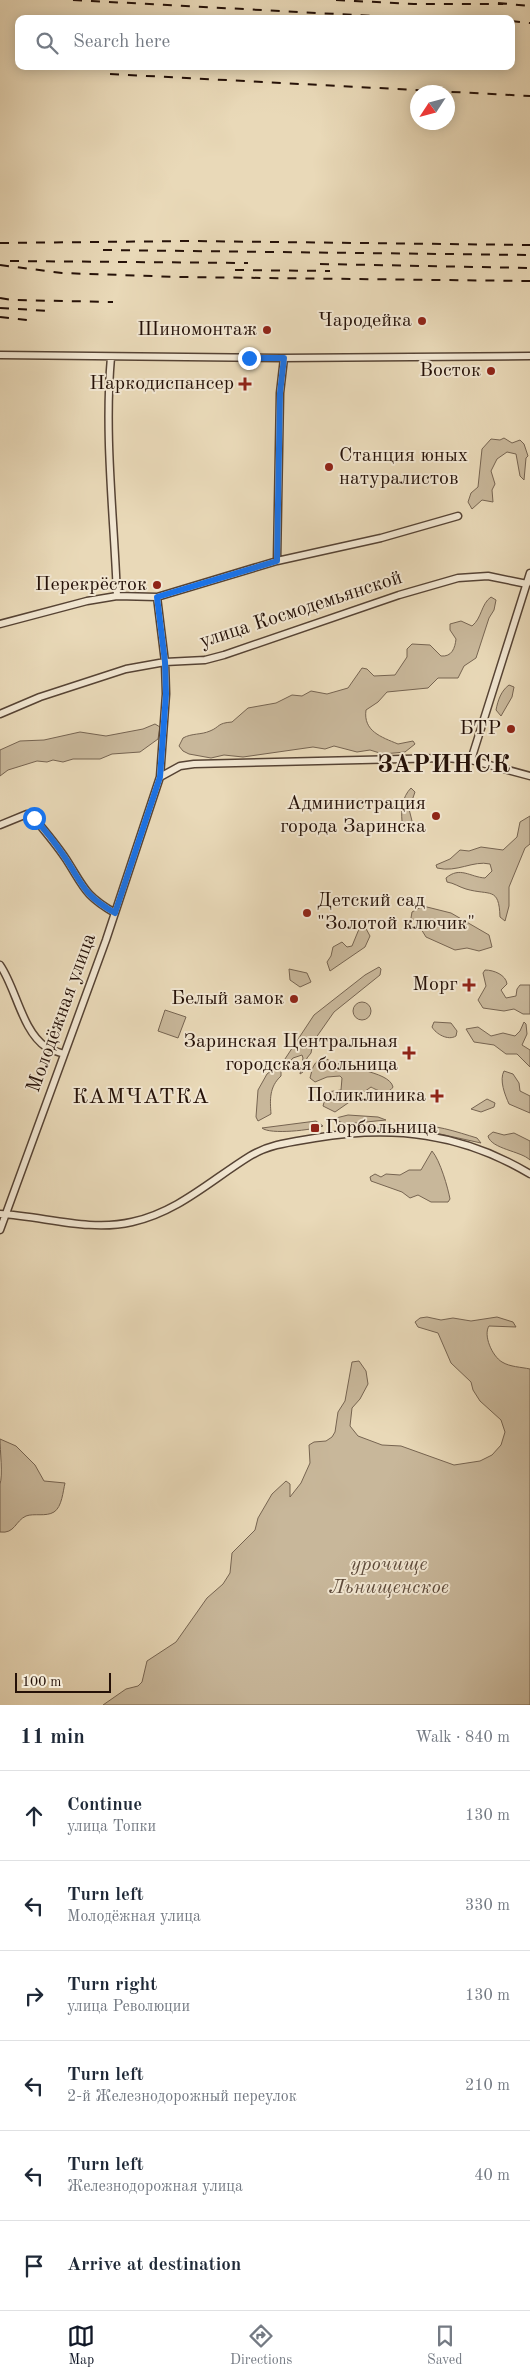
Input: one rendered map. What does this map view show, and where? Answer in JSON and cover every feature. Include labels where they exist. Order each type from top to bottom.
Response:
[{"type":"street","points":[[0,355],[284,358],[530,356]]},
{"type":"street","points":[[111,357],[108,396],[109,443],[117,596]]},
{"type":"street","points":[[277,561],[280,393],[284,358]]},
{"type":"street","points":[[0,624],[87,601],[117,596],[157,597],[277,561],[381,538],[458,516]]},
{"type":"street","points":[[471,760],[530,573]]},
{"type":"street","name":"улица Космодемьянской","points":[[0,714],[40,697],[126,669],[165,662],[205,660],[224,655],[401,594],[458,578],[488,576],[527,584]]},
{"type":"street","name":"Молодёжная улица","points":[[0,1230],[2,1214],[64,1054],[115,913],[160,777],[166,694],[165,662],[157,597]]},
{"type":"street","points":[[160,777],[180,766],[194,764],[416,758],[471,760],[530,776]]},
{"type":"street","points":[[0,824],[27,814],[34,818],[62,854],[88,894],[99,904],[115,913]]},
{"type":"street","points":[[0,965],[32,1031],[46,1047],[64,1054]]},
{"type":"street","points":[[2,1214],[96,1225],[130,1222],[151,1217],[180,1203],[264,1148],[295,1141],[355,1132],[385,1132],[435,1137],[482,1150],[530,1174]]},
{"type":"green space","points":[[504,438],[512,443],[520,440],[524,444],[528,456],[526,458],[524,480],[520,476],[516,454],[507,452],[497,459],[491,471],[495,484],[492,490],[493,502],[482,500],[472,509],[468,502],[471,493],[478,487],[482,449],[491,439],[500,440]]},
{"type":"green space","points":[[491,597],[496,600],[494,610],[489,618],[476,658],[464,666],[458,678],[438,678],[428,688],[387,692],[378,702],[366,710],[367,723],[380,736],[398,744],[413,741],[415,744],[405,752],[383,754],[370,750],[357,752],[334,746],[325,749],[313,747],[243,757],[224,755],[211,758],[189,754],[179,746],[183,738],[207,732],[221,724],[232,722],[248,708],[276,703],[292,695],[302,696],[311,691],[327,694],[348,688],[362,668],[367,669],[374,676],[395,675],[407,657],[407,649],[412,644],[430,645],[441,656],[448,655],[454,649],[456,639],[450,630],[450,624],[461,621],[472,626],[478,619],[485,603]]},
{"type":"green space","points":[[509,685],[514,687],[512,697],[501,716],[496,710],[497,706],[502,693]]},
{"type":"green space","points":[[155,724],[160,727],[158,739],[140,752],[112,754],[100,759],[73,759],[63,762],[53,760],[47,762],[37,761],[8,770],[0,776],[0,750],[20,741],[44,740],[80,732],[106,736],[143,729]]},
{"type":"green space","points":[[411,788],[415,792],[409,809],[412,821],[407,826],[402,821],[402,808],[404,799]]},
{"type":"green space","points":[[530,816],[530,844],[525,848],[509,887],[509,906],[505,921],[500,917],[498,901],[495,896],[447,882],[446,878],[461,872],[485,878],[492,871],[490,864],[484,863],[451,869],[437,868],[436,865],[450,859],[460,850],[469,851],[481,847],[503,850],[517,837],[520,822]]},
{"type":"green space","points":[[423,906],[451,913],[489,935],[492,947],[479,951],[467,948],[455,950],[426,937],[418,924],[411,918],[412,912]]},
{"type":"green space","points":[[364,925],[370,936],[365,947],[330,971],[327,962],[333,947],[342,942],[347,947],[352,946],[359,929]]},
{"type":"green space","points":[[379,967],[381,969],[380,975],[334,1012],[313,1042],[311,1053],[307,1058],[303,1072],[300,1074],[302,1055],[293,1058],[285,1067],[281,1065],[314,1015],[365,975]]},
{"type":"green space","points":[[289,969],[307,973],[311,982],[300,987],[290,980]]},
{"type":"green space","points":[[485,970],[496,972],[504,978],[507,984],[501,990],[506,998],[516,996],[520,985],[530,985],[530,1014],[523,1014],[514,1009],[504,1011],[483,1008],[478,1000],[486,986],[483,973]]},
{"type":"green space","points":[[358,1002],[366,1002],[371,1007],[369,1018],[358,1020],[353,1015],[353,1007]]},
{"type":"green space","points":[[165,1010],[186,1017],[178,1038],[158,1031]]},
{"type":"green space","points":[[434,1022],[451,1023],[457,1031],[456,1036],[449,1038],[439,1034],[432,1027]]},
{"type":"green space","points":[[524,1022],[527,1034],[522,1045],[530,1050],[530,1067],[517,1054],[506,1054],[494,1045],[474,1042],[466,1029],[478,1027],[491,1036],[503,1033],[515,1036],[520,1031]]},
{"type":"green space","points":[[325,1058],[332,1062],[374,1073],[390,1081],[393,1087],[386,1092],[371,1087],[335,1112],[323,1106],[327,1092],[341,1090],[342,1078],[340,1076],[327,1077],[315,1082],[310,1078],[316,1063]]},
{"type":"green space","points":[[275,1068],[281,1070],[281,1076],[272,1089],[271,1114],[258,1121],[256,1117],[258,1090],[267,1074]]},
{"type":"green space","points":[[504,1071],[513,1074],[519,1083],[520,1091],[530,1096],[530,1113],[509,1104],[502,1083]]},
{"type":"green space","points":[[487,1099],[495,1103],[494,1107],[481,1112],[471,1109]]},
{"type":"green space","points":[[348,1115],[378,1117],[386,1120],[346,1124],[335,1120],[336,1118]]},
{"type":"green space","points":[[316,1121],[323,1126],[282,1131],[262,1128]]},
{"type":"green space","points":[[419,1125],[444,1129],[477,1138],[481,1143],[413,1128],[411,1126]]},
{"type":"green space","points":[[493,1132],[504,1135],[514,1133],[530,1141],[530,1160],[495,1144],[488,1136]]},
{"type":"green space","points":[[432,1151],[446,1181],[450,1199],[448,1202],[431,1202],[418,1195],[410,1198],[402,1192],[371,1181],[370,1177],[375,1174],[381,1177],[386,1174],[400,1175],[409,1170],[421,1170]]},
{"type":"green space","name":"урочище Льнищенское","points":[[427,1317],[441,1320],[453,1318],[471,1321],[497,1317],[513,1322],[516,1327],[489,1326],[487,1335],[489,1345],[498,1359],[505,1364],[530,1369],[530,1705],[103,1705],[126,1689],[138,1686],[142,1682],[147,1661],[176,1642],[207,1598],[223,1584],[230,1573],[232,1553],[255,1530],[258,1518],[272,1494],[286,1481],[290,1484],[290,1497],[301,1483],[310,1463],[309,1445],[314,1442],[326,1441],[335,1432],[338,1412],[345,1401],[352,1362],[359,1361],[366,1371],[368,1384],[360,1399],[352,1408],[350,1426],[358,1436],[382,1445],[401,1446],[454,1465],[480,1461],[492,1455],[501,1445],[505,1432],[501,1420],[480,1401],[473,1390],[471,1382],[451,1363],[438,1333],[418,1327],[415,1322],[420,1318]]},
{"type":"green space","points":[[0,1439],[16,1446],[35,1465],[44,1481],[65,1483],[57,1510],[47,1514],[26,1516],[12,1529],[5,1532],[0,1532]]},
{"type":"railway","points":[[73,0],[355,15]]},
{"type":"railway","points":[[336,0],[414,4],[503,4]]},
{"type":"railway","points":[[498,3],[530,6]]},
{"type":"railway","points":[[515,21],[530,23]]},
{"type":"railway","points":[[110,74],[530,96]]},
{"type":"railway","points":[[0,243],[189,241],[530,245]]},
{"type":"railway","points":[[103,250],[530,255]]},
{"type":"railway","points":[[10,261],[248,263]]},
{"type":"railway","points":[[320,264],[530,268]]},
{"type":"railway","points":[[0,265],[62,273],[179,277],[530,281]]},
{"type":"railway","points":[[235,270],[330,271]]},
{"type":"railway","points":[[0,298],[12,300],[113,302]]},
{"type":"railway","points":[[0,308],[50,311]]},
{"type":"railway","points":[[0,317],[35,321]]},
{"type":"place","name":"Чародейка","points":[[422,321]]},
{"type":"place","name":"Шиномонтаж","points":[[267,330]]},
{"type":"place","name":"Восток","points":[[491,371]]},
{"type":"place","name":"Наркодиспансер","points":[[245,384]]},
{"type":"place","name":"Станция юных натуралистов","points":[[329,467]]},
{"type":"place","name":"Перекрёсток","points":[[157,585]]},
{"type":"place","name":"БТР","points":[[511,729]]},
{"type":"place","name":"Администрация города Заринска","points":[[436,816]]},
{"type":"place","name":"Детский сад \"Золотой ключик\"","points":[[307,913]]},
{"type":"place","name":"Морг","points":[[469,985]]},
{"type":"place","name":"Белый замок","points":[[294,999]]},
{"type":"place","name":"Заринская Центральная городская больница","points":[[409,1053]]},
{"type":"place","name":"Поликлиника","points":[[437,1096]]},
{"type":"place","name":"Горбольница","points":[[315,1128]]},
{"type":"district","name":"ЗАРИНСК","points":[[444,765]]},
{"type":"district","name":"КАМЧАТКА","points":[[141,1097]]},
{"type":"route","points":[[34,818],[67,860],[88,894],[99,904],[115,913],[160,777],[166,694],[165,662],[157,597],[277,561],[280,480],[280,393],[284,358],[249,358]]}]
